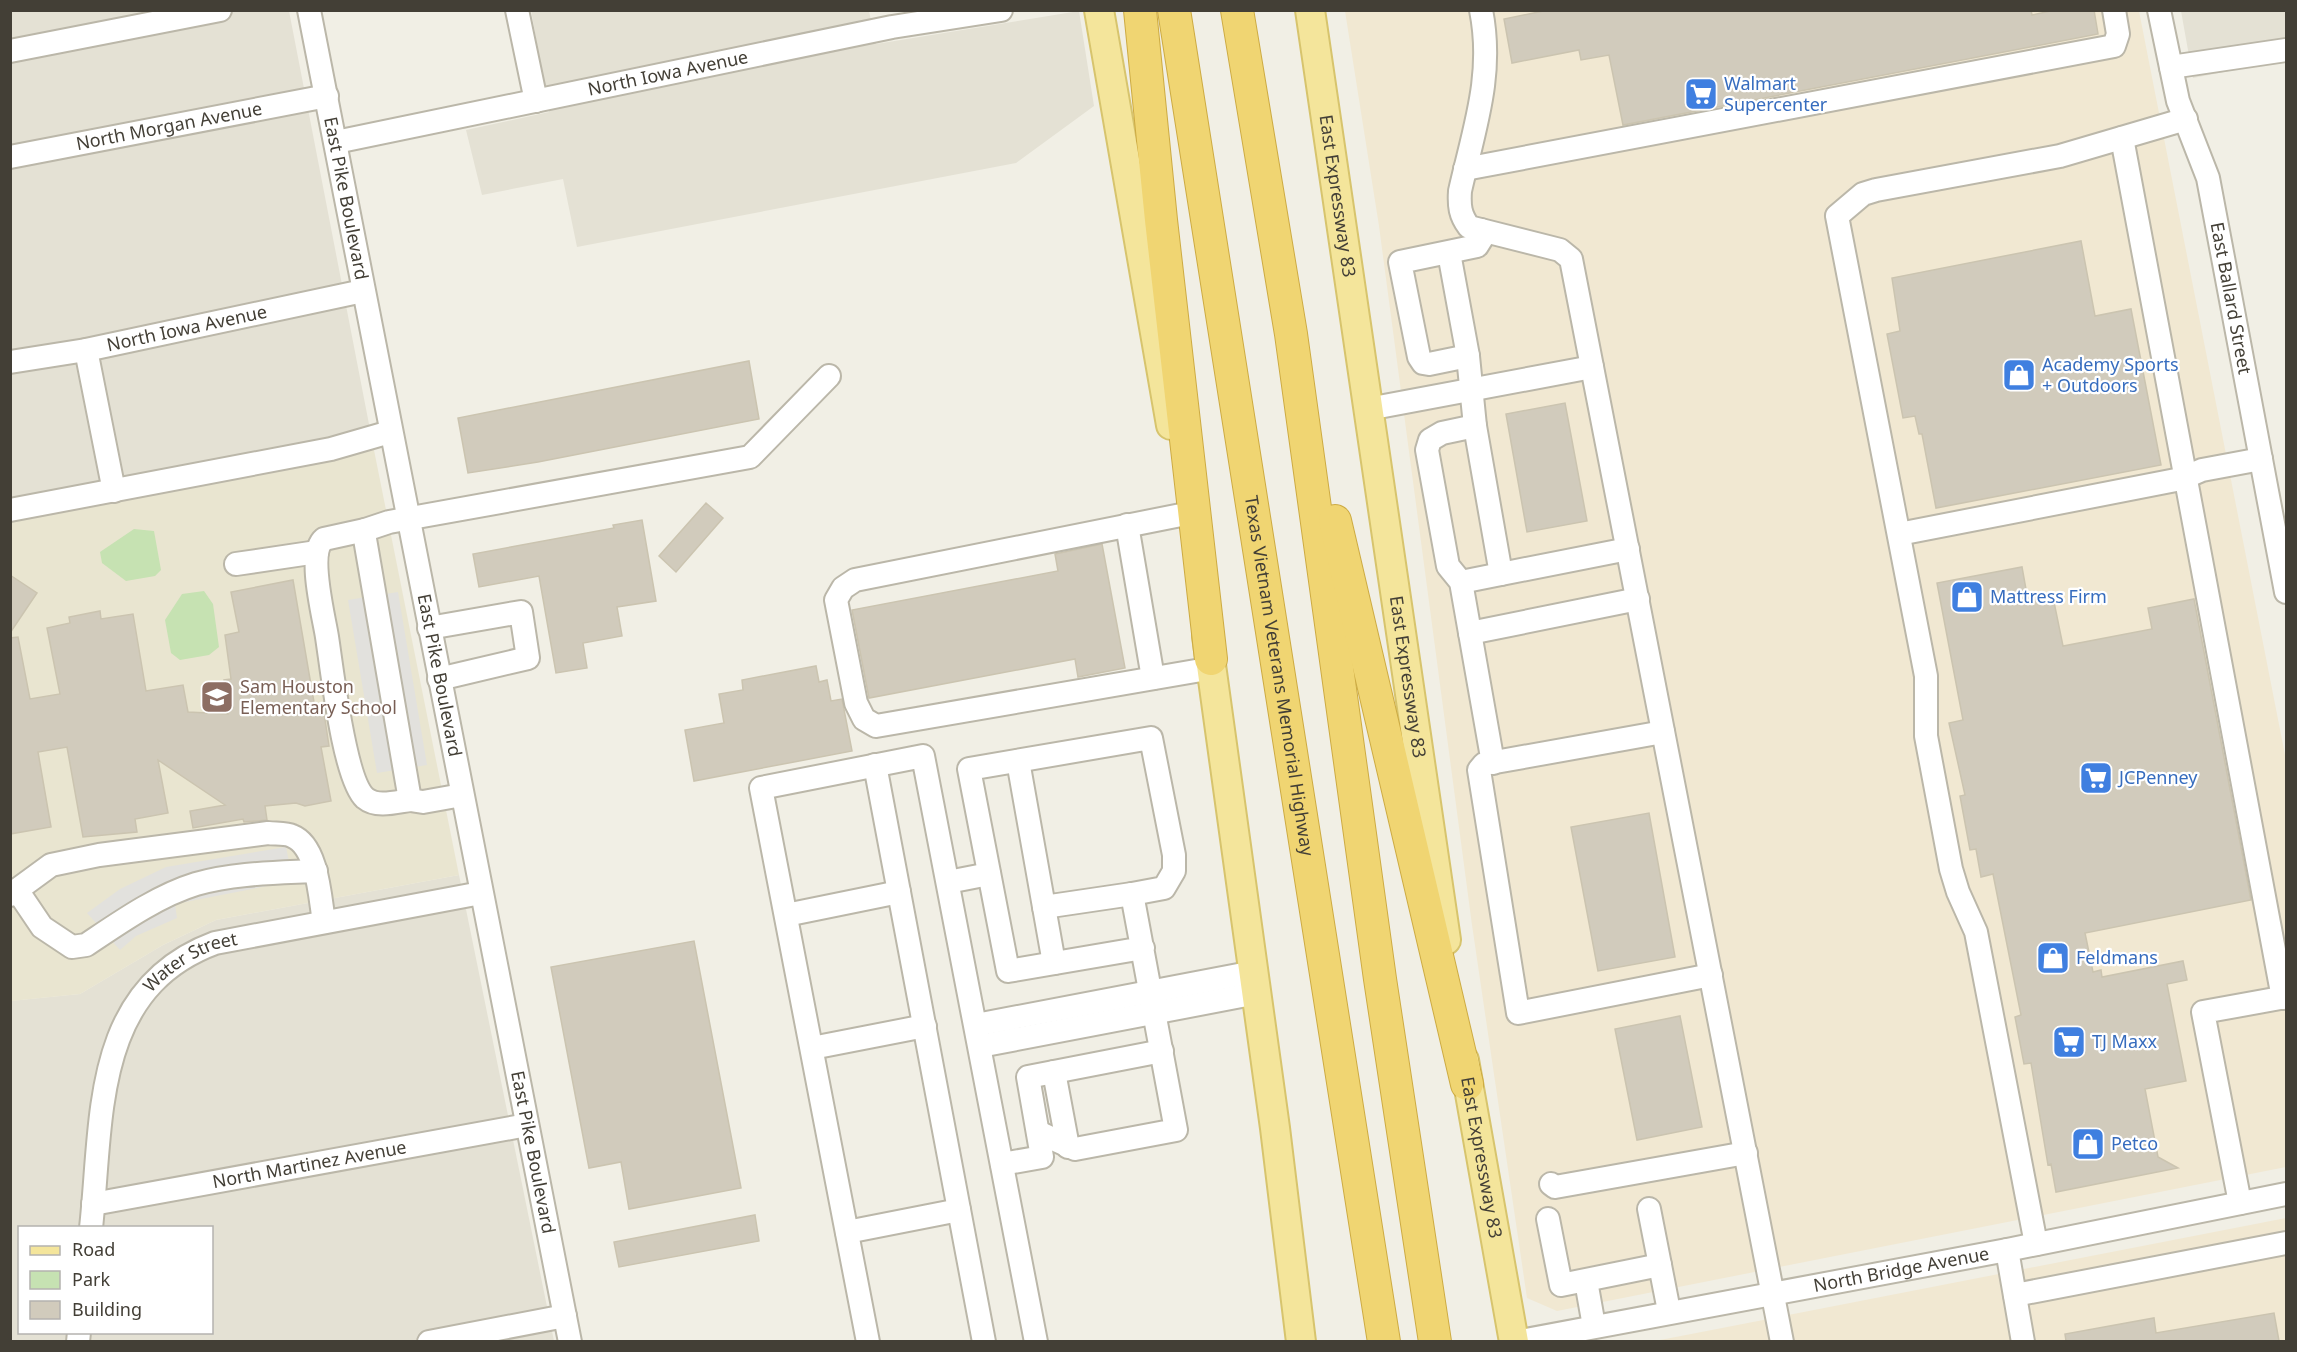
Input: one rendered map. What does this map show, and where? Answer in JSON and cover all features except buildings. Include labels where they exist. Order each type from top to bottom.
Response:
[{"type":"highway","points":[[1140,10],[1161,220],[1212,663]]},
{"type":"highway","name":"Texas Vietnam Veterans Memorial Highway","points":[[1174,10],[1384,1341]]},
{"type":"highway","points":[[1237,10],[1291,334],[1380,979],[1435,1341]]},
{"type":"highway","points":[[1291,334],[1467,1084]]},
{"type":"main road","points":[[1099,10],[1212,663],[1301,1341]]},
{"type":"main road","name":"East Expressway 83","points":[[1310,10],[1467,1084],[1514,1341]]},
{"type":"street","points":[[10,51],[220,10]]},
{"type":"street","name":"East Pike Boulevard","points":[[309,10],[570,1341]]},
{"type":"street","points":[[517,10],[536,101]]},
{"type":"street","name":"North Iowa Avenue","points":[[336,142],[536,101],[891,19],[1001,10]]},
{"type":"street","points":[[1481,10],[1487,56],[1484,87],[1465,169],[1459,207],[1462,218],[1469,227],[1560,250],[1572,258],[1782,1341]]},
{"type":"street","points":[[1465,169],[2114,46],[2118,34],[2114,10]]},
{"type":"street","name":"East Ballard Street","points":[[2159,10],[2171,67],[2186,119],[2208,178],[2286,592]]},
{"type":"street","points":[[2171,67],[2286,50]]},
{"type":"street","name":"North Morgan Avenue","points":[[10,157],[327,96]]},
{"type":"street","points":[[2036,1244],[1976,932],[1958,892],[1949,859],[1926,736],[1926,676],[1837,216],[1863,194],[1876,190],[2060,156],[2186,119]]},
{"type":"street","points":[[2121,138],[2285,998],[2203,1012],[2240,1203]]},
{"type":"street","points":[[1468,356],[1423,363],[1416,349],[1400,262],[1449,254],[1477,246],[1482,238],[1481,230]]},
{"type":"street","points":[[1449,254],[1468,356],[1469,390],[1502,574]]},
{"type":"street","name":"North Iowa Avenue","points":[[10,362],[86,350],[363,291]]},
{"type":"street","points":[[86,350],[114,491]]},
{"type":"street","points":[[1368,409],[1593,367]]},
{"type":"street","points":[[462,795],[423,802],[410,800],[378,804],[366,798],[358,787],[342,724],[318,580],[317,552],[324,539],[407,519],[750,457],[830,376]]},
{"type":"street","points":[[1475,426],[1442,433],[1430,440],[1427,450],[1448,566],[1461,582],[1493,763]]},
{"type":"street","points":[[10,510],[331,449],[390,432]]},
{"type":"street","points":[[1899,534],[2185,477],[2202,470],[2261,459]]},
{"type":"street","points":[[1186,513],[855,580],[843,588],[836,600],[856,703],[864,719],[876,726],[1153,678],[1212,663]]},
{"type":"street","points":[[1127,525],[1153,678]]},
{"type":"street","points":[[365,530],[364,539],[410,800]]},
{"type":"street","points":[[1461,582],[1628,549]]},
{"type":"street","points":[[236,564],[317,552]]},
{"type":"street","points":[[1470,633],[1638,599]]},
{"type":"street","points":[[429,628],[521,612],[528,657],[439,679]]},
{"type":"street","points":[[1663,732],[1484,764],[1479,770],[1518,1013],[1711,975]]},
{"type":"street","points":[[1044,907],[1164,888],[1174,872],[1174,855],[1151,738],[969,769],[1008,971],[1143,948]]},
{"type":"street","points":[[868,1341],[761,788],[924,756],[1036,1341]]},
{"type":"street","points":[[1018,761],[1054,963]]},
{"type":"street","points":[[875,765],[984,1341]]},
{"type":"street","points":[[316,871],[251,874],[196,884],[171,894],[86,945],[72,947],[42,927],[14,892],[51,865],[99,855],[268,833],[293,836],[305,847],[316,871],[324,922]]},
{"type":"street","points":[[948,882],[989,874]]},
{"type":"street","points":[[786,915],[899,892]]},
{"type":"street","name":"Water Street","points":[[91,1226],[106,1079],[112,1052],[131,1012],[158,978],[195,950],[215,943],[481,893]]},
{"type":"street","points":[[1038,1132],[1075,1149],[1176,1130],[1132,894]]},
{"type":"street","points":[[978,1035],[1255,983]]},
{"type":"street","points":[[812,1048],[924,1026]]},
{"type":"street","points":[[1002,1164],[1042,1156],[1028,1077],[1162,1052]]},
{"type":"street","points":[[1054,1072],[1068,1147]]},
{"type":"street","name":"North Martinez Avenue","points":[[93,1204],[526,1125]]},
{"type":"street","points":[[1551,1185],[1555,1187],[1746,1153]]},
{"type":"street","name":"North Bridge Avenue","points":[[1514,1341],[2007,1250],[2286,1194]]},
{"type":"street","points":[[1649,1209],[1669,1311]]},
{"type":"street","points":[[847,1232],[959,1210]]},
{"type":"street","points":[[1548,1219],[1561,1285],[1660,1265]]},
{"type":"street","points":[[2015,1295],[2286,1243]]},
{"type":"street","points":[[2007,1250],[2024,1341]]},
{"type":"street","points":[[1586,1281],[1594,1326]]},
{"type":"street","points":[[429,1341],[565,1316]]},
{"type":"shaded area","points":[[531,10],[869,11],[876,44],[1079,11],[1094,106],[1016,163],[577,247],[563,179],[482,195],[466,130],[549,112]]},
{"type":"shaded area","points":[[11,11],[289,11],[374,450],[11,520]]},
{"type":"shaded area","points":[[1345,11],[2139,11],[2286,760],[2286,1167],[1557,1311],[1527,1298],[1472,925],[1379,226]]},
{"type":"shaded area","points":[[2181,11],[2286,11],[2286,60],[2193,78]]},
{"type":"shaded area","name":"Sam Houston Elementary School","points":[[374,450],[459,875],[216,920],[163,945],[80,994],[11,1001],[11,520]]},
{"type":"shaded area","points":[[398,592],[427,765],[377,773],[348,600]]},
{"type":"shaded area","points":[[286,847],[293,881],[175,904],[177,918],[136,936],[120,950],[87,913],[120,889],[166,867]]},
{"type":"shaded area","points":[[459,875],[554,1341],[11,1341],[10,1001],[80,994],[163,945],[216,920]]},
{"type":"shaded area","points":[[2286,1218],[2286,1341],[1655,1341]]},
{"type":"green space","points":[[134,529],[154,531],[161,570],[155,576],[126,581],[102,563],[100,552]]},
{"type":"green space","points":[[204,591],[213,604],[219,647],[209,655],[180,660],[171,653],[165,620],[182,594]]},
{"type":"place","name":"Walmart Supercenter","points":[[1701,94]]},
{"type":"place","name":"Academy Sports + Outdoors","points":[[2019,375]]},
{"type":"place","name":"Mattress Firm","points":[[1967,597]]},
{"type":"place","name":"Sam Houston Elementary School","points":[[217,697]]},
{"type":"place","name":"JCPenney","points":[[2096,778]]},
{"type":"place","name":"Feldmans","points":[[2053,958]]},
{"type":"place","name":"TJ Maxx","points":[[2069,1042]]},
{"type":"place","name":"Petco","points":[[2088,1144]]}]
